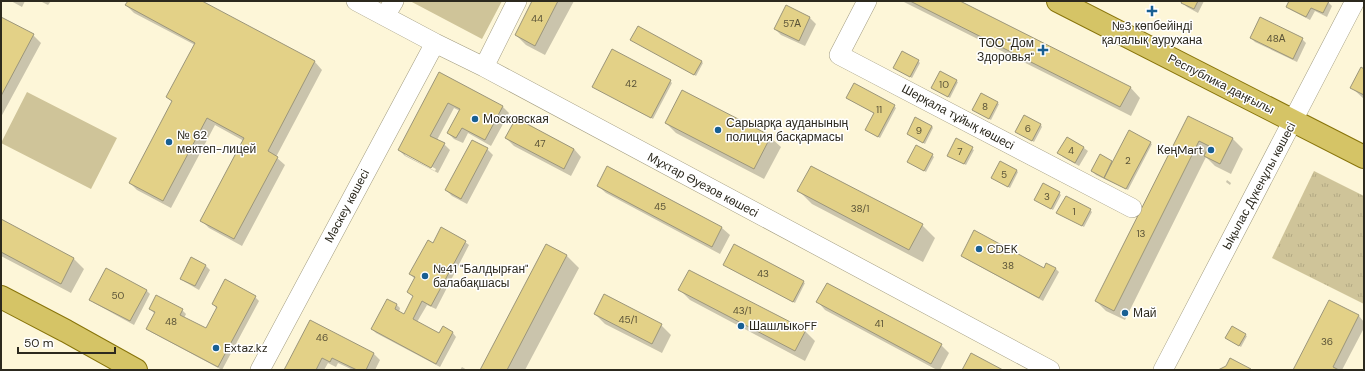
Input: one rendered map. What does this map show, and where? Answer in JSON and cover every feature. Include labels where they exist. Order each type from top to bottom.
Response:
[{"type":"main road","name":"Республика даңғылы","points":[[1058,1],[1364,157]]},
{"type":"main road","points":[[1,297],[118,364],[136,370]]},
{"type":"street","name":"Мұхтар Әуезов көшесі","points":[[356,1],[390,9],[435,43],[484,67],[1050,370]]},
{"type":"street","points":[[484,67],[517,1]]},
{"type":"street","name":"Шерқала тұйық көшесі","points":[[867,1],[839,55],[1132,208]]},
{"type":"street","name":"Ықылас Дүкенұлы көшесі","points":[[1166,367],[1355,1]]},
{"type":"street","name":"Мәскеу көшесі","points":[[260,370],[435,43]]},
{"type":"green space","points":[[410,1],[502,1],[482,39]]},
{"type":"green space","points":[[27,92],[117,138],[91,189],[1,143]]},
{"type":"green space","points":[[1314,171],[1364,196],[1364,304],[1272,258]]},
{"type":"building","points":[[128,1],[202,1],[315,61],[268,151],[278,157],[234,239],[200,221],[244,138],[207,118],[163,201],[129,183],[172,101],[166,97],[195,43],[125,5]]},
{"type":"building","points":[[532,1],[558,1],[535,46],[515,35]]},
{"type":"building","points":[[910,1],[960,1],[1131,87],[1120,107]]},
{"type":"building","points":[[1182,1],[1198,1],[1194,9],[1181,3]]},
{"type":"building","points":[[1289,1],[1329,1],[1323,13],[1311,8],[1306,17],[1286,7]]},
{"type":"building","points":[[786,5],[810,17],[799,41],[774,29]]},
{"type":"building","points":[[1,17],[34,34],[1,96]]},
{"type":"building","points":[[1260,17],[1303,38],[1293,59],[1250,38]]},
{"type":"building","points":[[638,26],[702,61],[694,75],[630,40]]},
{"type":"building","points":[[612,49],[671,80],[651,118],[592,87]]},
{"type":"building","points":[[902,51],[919,60],[910,77],[893,68]]},
{"type":"building","points":[[1361,67],[1364,69],[1364,95],[1350,88]]},
{"type":"building","points":[[940,71],[957,80],[948,97],[931,88]]},
{"type":"building","name":"Московская","points":[[439,72],[503,106],[485,140],[462,128],[456,138],[447,133],[460,109],[448,103],[430,136],[445,143],[431,168],[398,150]]},
{"type":"building","points":[[854,83],[895,105],[878,137],[865,130],[874,113],[846,98]]},
{"type":"building","name":"Сарыарқа ауданының полиция басқармасы","points":[[682,90],[771,136],[754,169],[665,123]]},
{"type":"building","points":[[981,93],[998,102],[989,119],[972,110]]},
{"type":"building","points":[[1024,115],[1041,124],[1032,141],[1015,132]]},
{"type":"building","points":[[1188,116],[1233,138],[1220,164],[1204,156],[1209,146],[1199,141],[1114,311],[1095,301]]},
{"type":"building","points":[[915,117],[932,126],[923,143],[907,134]]},
{"type":"building","points":[[516,118],[574,149],[564,169],[505,138]]},
{"type":"building","points":[[1129,130],[1151,142],[1126,189],[1104,178]]},
{"type":"building","points":[[1067,137],[1084,147],[1075,163],[1057,153]]},
{"type":"building","points":[[956,138],[973,147],[964,164],[947,156]]},
{"type":"building","points":[[472,140],[488,148],[461,199],[445,190]]},
{"type":"building","points":[[916,145],[933,154],[924,171],[907,162]]},
{"type":"building","points":[[1100,154],[1112,161],[1104,178],[1091,171]]},
{"type":"building","points":[[1000,161],[1017,170],[1008,187],[991,178]]},
{"type":"building","points":[[607,166],[722,227],[712,247],[597,186]]},
{"type":"building","points":[[811,166],[923,224],[909,250],[797,191]]},
{"type":"building","points":[[1043,183],[1060,192],[1051,209],[1034,200]]},
{"type":"building","points":[[1066,196],[1091,209],[1082,226],[1056,213]]},
{"type":"building","points":[[1,219],[74,258],[61,284],[1,252]]},
{"type":"building","points":[[441,227],[466,241],[431,306],[422,301],[413,319],[439,333],[443,326],[453,332],[436,364],[371,329],[387,299],[397,304],[395,309],[404,314],[413,296],[407,292],[415,277],[409,274],[428,240],[433,243]]},
{"type":"building","points":[[974,230],[1044,268],[1046,263],[1056,268],[1039,298],[961,256]]},
{"type":"building","points":[[546,244],[567,255],[507,370],[480,370]]},
{"type":"building","points":[[734,244],[804,281],[793,302],[723,265]]},
{"type":"building","points":[[191,257],[206,265],[195,286],[180,279]]},
{"type":"building","points":[[106,268],[147,290],[130,321],[89,300]]},
{"type":"building","points":[[689,270],[806,330],[795,351],[678,290]]},
{"type":"building","points":[[225,279],[256,296],[218,367],[146,329],[155,312],[149,309],[156,295],[183,309],[180,315],[206,328],[217,307],[212,304]]},
{"type":"building","points":[[827,283],[942,344],[931,364],[816,302]]},
{"type":"building","points":[[604,294],[662,324],[652,344],[594,314]]},
{"type":"building","points":[[1329,300],[1359,315],[1333,367],[1339,370],[1293,370]]},
{"type":"building","points":[[310,320],[374,353],[366,370],[357,370],[332,358],[330,362],[322,358],[316,370],[284,370]]},
{"type":"building","points":[[1232,326],[1246,334],[1239,346],[1225,338]]},
{"type":"building","points":[[971,353],[1003,370],[962,370]]},
{"type":"building","points":[[1230,358],[1251,370],[1218,370],[1226,366]]},
{"type":"place","name":"№3 көпбейінді қалалық аурухана","points":[[1152,11]]},
{"type":"place","name":"ТОО \"Дом Здоровья\"","points":[[1043,50]]},
{"type":"place","name":"Московская","points":[[475,119]]},
{"type":"place","name":"Сарыарқа ауданының полиция басқармасы","points":[[718,130]]},
{"type":"place","name":"№ 62 мектеп-лицей","points":[[169,142]]},
{"type":"place","name":"КеңMart","points":[[1211,150]]},
{"type":"place","name":"CDEK","points":[[979,249]]},
{"type":"place","name":"№41 \"Балдырған\" балабақшасы","points":[[425,276]]},
{"type":"place","name":"Май","points":[[1125,313]]},
{"type":"place","name":"ШашлыкoFF","points":[[741,326]]},
{"type":"place","name":"Extaz.kz","points":[[216,348]]}]
